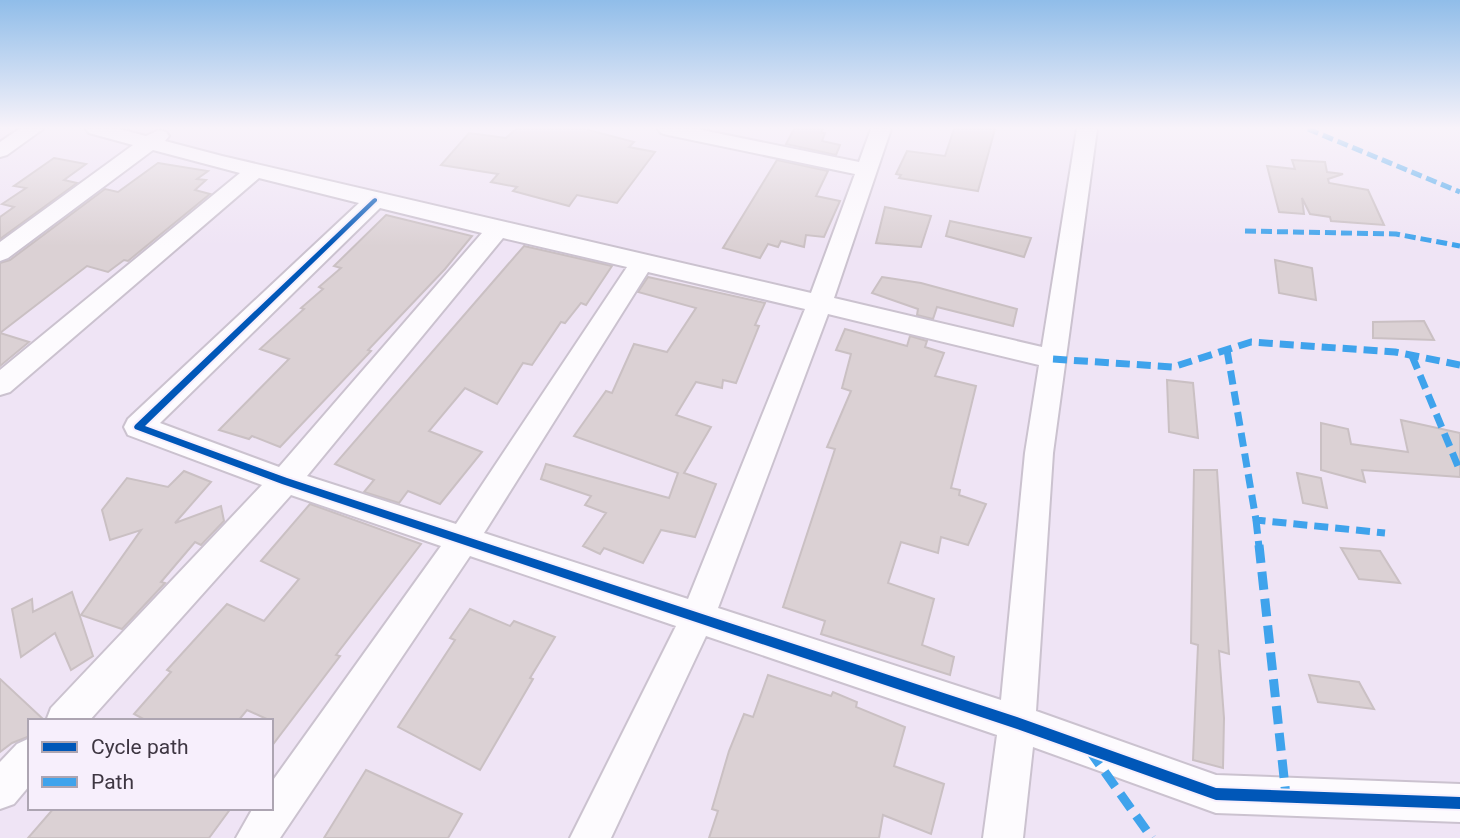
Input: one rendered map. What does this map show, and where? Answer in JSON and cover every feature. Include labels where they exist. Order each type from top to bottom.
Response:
[{"type":"street","points":[[0,253],[115,168]]},
{"type":"street","points":[[248,168],[497,230],[820,302],[1053,359]]},
{"type":"street","points":[[590,838],[697,619],[820,302],[864,170],[857,168]]},
{"type":"street","points":[[1003,838],[1017,723],[1039,453],[1081,168]]},
{"type":"street","points":[[0,385],[256,170]]},
{"type":"street","points":[[375,200],[138,427],[285,481],[1017,723],[1216,793],[1460,803]]},
{"type":"street","points":[[66,719],[285,481],[497,230]]},
{"type":"street","points":[[256,838],[463,540],[643,261]]},
{"type":"street","points":[[0,790],[28,759]]},
{"type":"building","points":[[40,168],[80,168],[64,180],[77,183],[0,239],[0,217],[14,207],[2,204],[26,188],[14,186]]},
{"type":"building","points":[[151,168],[208,171],[197,179],[206,180],[195,190],[210,194],[128,261],[124,260],[108,272],[87,266],[0,333],[0,263],[10,260],[105,189],[118,192]]},
{"type":"building","points":[[461,168],[643,168],[617,203],[577,195],[569,206],[513,191],[517,187],[491,182],[498,174]]},
{"type":"building","points":[[772,168],[815,168],[828,171],[816,196],[840,201],[824,237],[806,235],[804,247],[781,241],[778,247],[768,244],[760,258],[723,248]]},
{"type":"building","points":[[899,168],[984,168],[978,191],[899,178],[901,175],[896,174]]},
{"type":"building","points":[[1268,168],[1326,168],[1327,172],[1343,174],[1328,179],[1329,183],[1368,190],[1384,225],[1331,221],[1330,217],[1310,214],[1302,198],[1304,214],[1279,212]]},
{"type":"building","points":[[885,207],[931,216],[921,247],[876,243]]},
{"type":"building","points":[[386,215],[472,236],[445,269],[368,350],[371,351],[280,447],[252,436],[249,439],[219,430],[289,359],[260,349],[323,289],[319,287],[341,268],[334,266]]},
{"type":"building","points":[[950,221],[1031,238],[1024,257],[946,236]]},
{"type":"building","points":[[524,246],[612,266],[586,305],[581,303],[565,323],[561,322],[532,365],[523,363],[497,404],[465,388],[429,431],[482,452],[440,504],[408,491],[399,503],[364,492],[374,480],[335,464]]},
{"type":"building","points":[[1275,260],[1312,268],[1316,300],[1279,293]]},
{"type":"building","points":[[648,277],[765,303],[755,325],[759,326],[736,383],[723,380],[722,388],[696,382],[676,415],[711,427],[684,473],[716,484],[695,537],[661,530],[643,563],[604,548],[600,554],[583,546],[606,513],[585,505],[591,496],[541,479],[546,464],[669,498],[678,473],[574,436],[606,391],[612,393],[634,344],[667,352],[696,308],[638,292]]},
{"type":"building","points":[[882,277],[921,283],[1017,309],[1013,326],[937,307],[933,319],[917,315],[918,309],[872,293]]},
{"type":"building","points":[[1424,321],[1434,340],[1373,338],[1373,322]]},
{"type":"building","points":[[845,329],[907,346],[910,336],[927,341],[925,347],[944,353],[935,376],[976,386],[951,488],[960,490],[959,495],[986,504],[968,545],[941,537],[938,553],[901,542],[888,583],[934,599],[922,645],[954,657],[950,675],[821,634],[825,621],[783,607],[835,449],[827,447],[851,391],[842,388],[851,354],[836,350]]},
{"type":"building","points":[[0,333],[29,342],[0,366]]},
{"type":"building","points":[[1167,380],[1193,383],[1198,438],[1169,432]]},
{"type":"building","points":[[1401,420],[1460,433],[1460,477],[1362,470],[1365,482],[1321,470],[1321,423],[1348,429],[1351,444],[1408,452]]},
{"type":"building","points":[[1194,470],[1217,470],[1229,654],[1219,651],[1224,718],[1223,768],[1193,760],[1198,645],[1191,643]]},
{"type":"building","points":[[184,471],[211,482],[175,523],[221,506],[224,521],[201,545],[195,542],[161,582],[165,583],[122,629],[81,615],[141,530],[110,540],[102,510],[127,478],[168,487]]},
{"type":"building","points":[[1297,473],[1321,478],[1327,508],[1303,503]]},
{"type":"building","points":[[310,504],[421,544],[336,655],[340,656],[273,744],[273,719],[247,710],[240,719],[143,719],[134,714],[171,672],[167,670],[227,604],[264,621],[299,579],[261,561]]},
{"type":"building","points":[[1341,548],[1380,551],[1400,583],[1359,579]]},
{"type":"building","points":[[72,592],[93,656],[71,670],[55,633],[21,657],[12,609],[32,599],[33,612]]},
{"type":"building","points":[[470,609],[510,626],[514,621],[555,637],[480,770],[398,727],[455,640],[450,638]]},
{"type":"building","points":[[768,675],[831,696],[833,692],[857,702],[856,707],[905,727],[894,766],[944,784],[931,834],[883,815],[879,838],[709,838],[718,811],[712,809],[729,751],[744,714],[753,717]]},
{"type":"building","points":[[1309,675],[1359,682],[1374,709],[1318,702]]},
{"type":"building","points":[[0,679],[43,719],[28,719],[28,737],[12,743],[0,752]]},
{"type":"building","points":[[366,770],[462,814],[448,838],[324,838]]},
{"type":"building","points":[[52,810],[230,810],[209,838],[28,838]]},
{"type":"marked path","points":[[1402,168],[1460,192]]},
{"type":"marked path","points":[[1245,231],[1396,234],[1460,246]]},
{"type":"marked path","points":[[1053,359],[1173,367],[1251,342],[1395,352],[1460,365]]},
{"type":"marked path","points":[[1227,350],[1256,520],[1385,533]]},
{"type":"marked path","points":[[1412,356],[1460,471]]},
{"type":"marked path","points":[[1256,520],[1286,796]]},
{"type":"marked path","points":[[1089,750],[1152,838]]},
{"type":"cycle path","points":[[375,200],[138,427],[285,481],[1017,723],[1216,794],[1460,803]]}]
